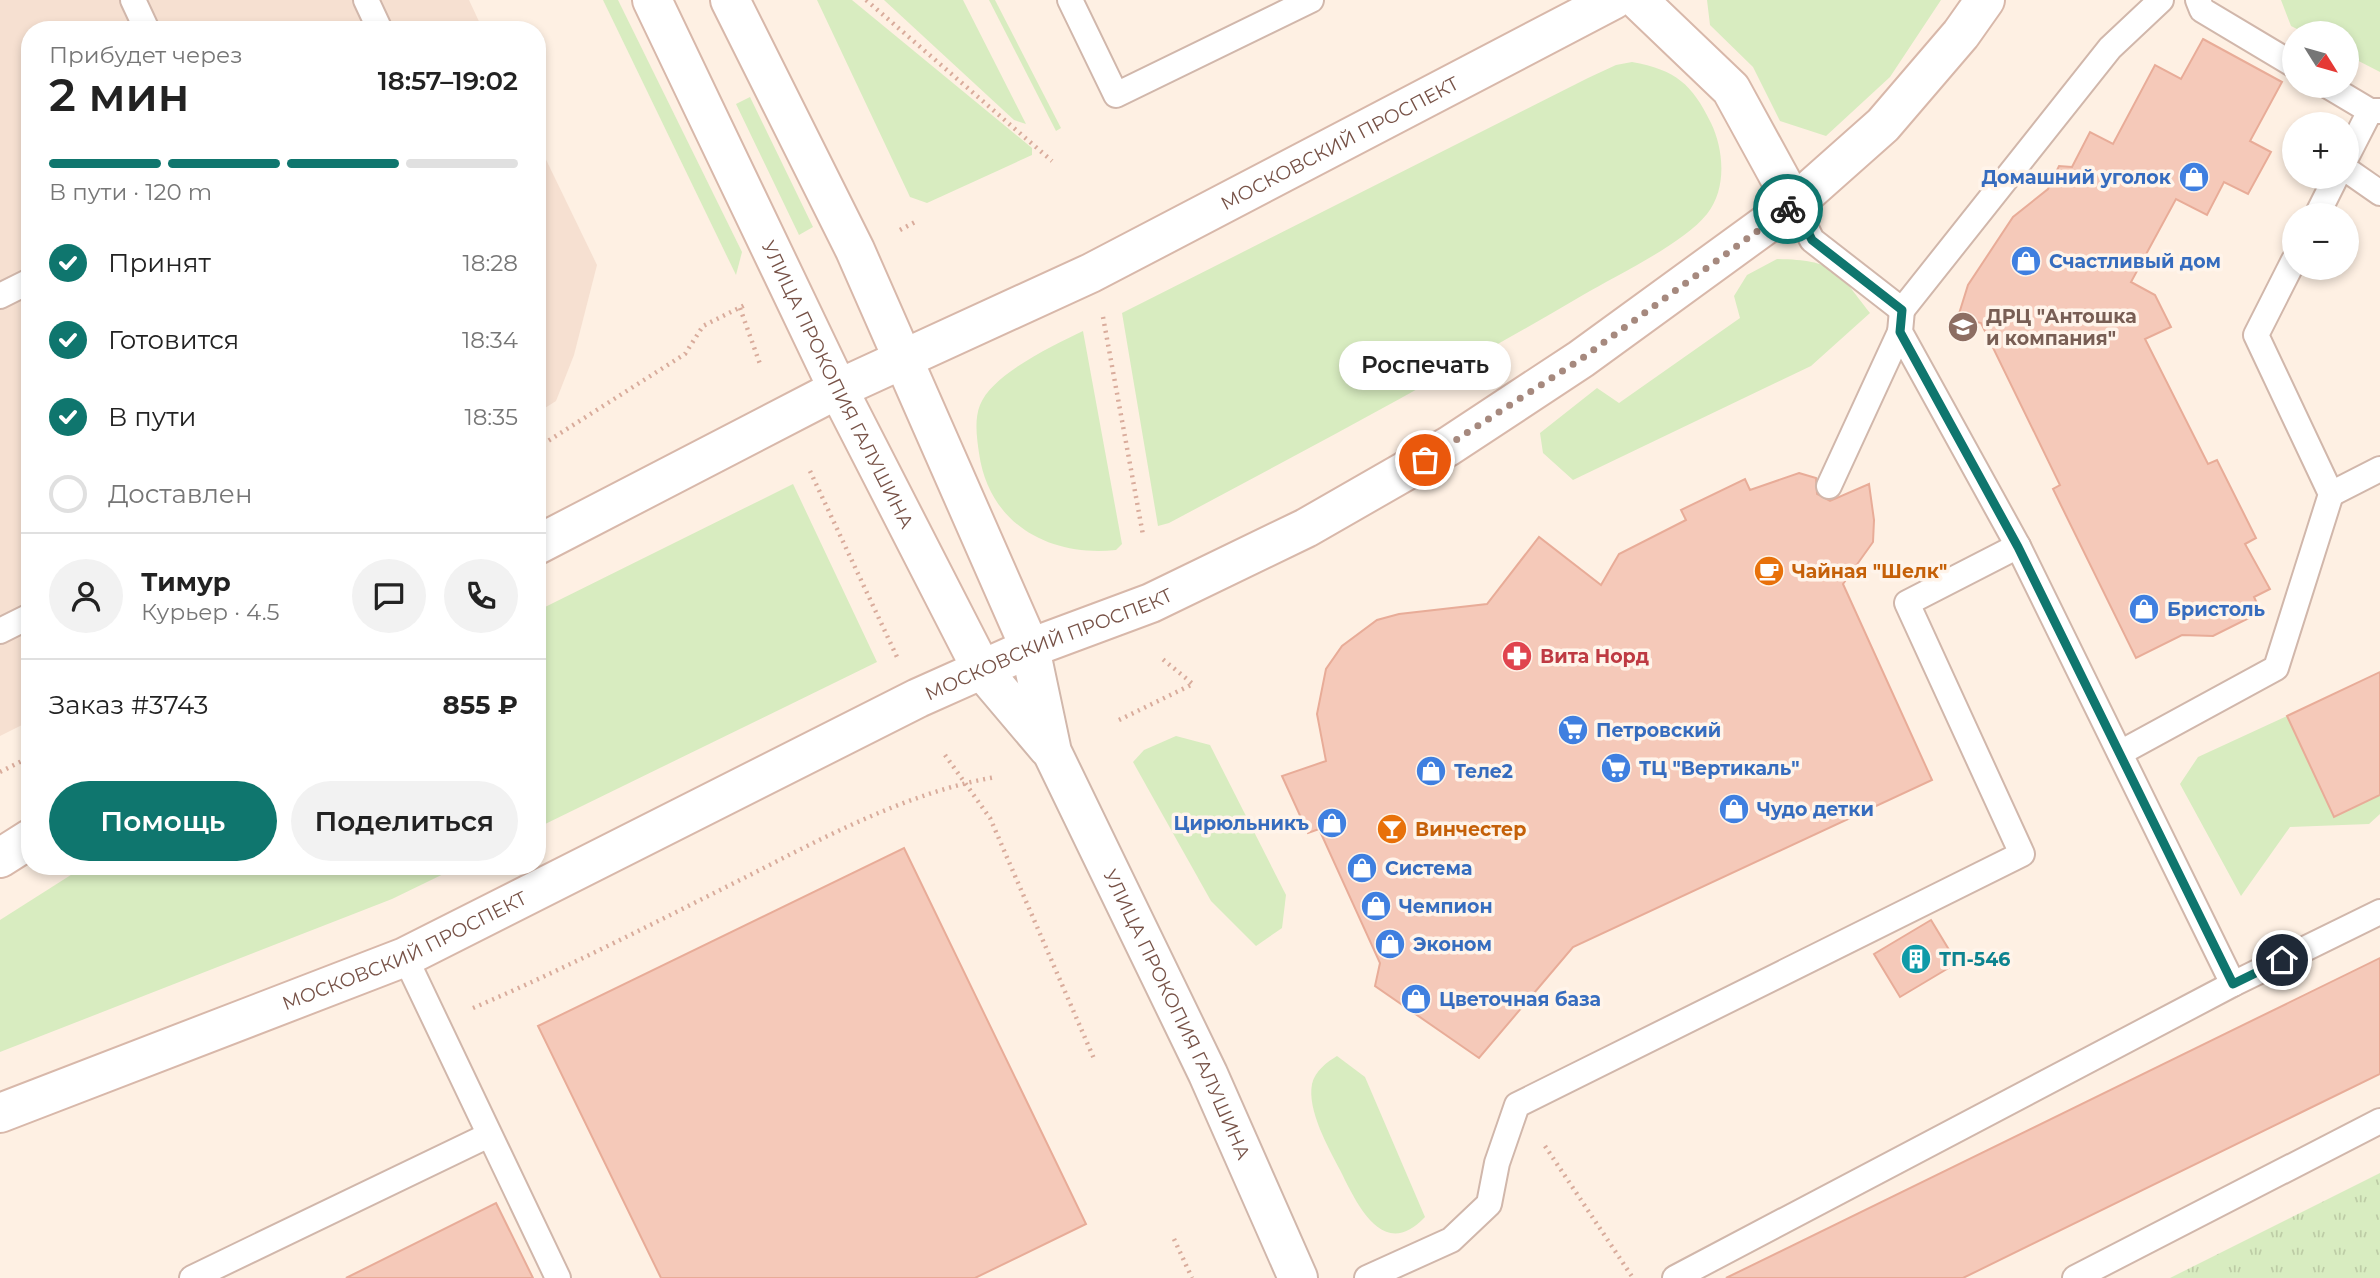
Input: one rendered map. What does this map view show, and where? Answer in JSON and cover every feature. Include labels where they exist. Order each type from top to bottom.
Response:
[{"type":"main road","name":"УЛИЦА ПРОКОПИЯ ГАЛУШИНА","points":[[652,0],[838,389],[982,670],[1052,752]]},
{"type":"main road","name":"УЛИЦА ПРОКОПИЯ ГАЛУШИНА","points":[[730,0],[855,250],[904,359],[1030,648],[1052,752],[1208,1074],[1298,1278]]},
{"type":"main road","name":"МОСКОВСКИЙ ПРОСПЕКТ","points":[[546,540],[838,389],[1091,273],[1613,0]]},
{"type":"main road","points":[[1638,0],[1731,89],[1794,204]]},
{"type":"main road","name":"МОСКОВСКИЙ ПРОСПЕКТ","points":[[0,1113],[405,957],[918,698],[1030,648],[1163,597],[1306,528],[1449,446],[1591,351],[1794,204],[1884,125],[1961,34],[1985,0]]},
{"type":"main road","points":[[0,858],[21,845]]},
{"type":"lane","points":[[133,0],[143,21]]},
{"type":"lane","points":[[366,0],[376,21]]},
{"type":"lane","points":[[1070,0],[1116,95],[1311,0]]},
{"type":"lane","points":[[1829,486],[1901,321],[2110,48],[2161,0]]},
{"type":"lane","points":[[2198,0],[2202,10],[2282,58]]},
{"type":"lane","points":[[2351,98],[2375,111],[2359,137]]},
{"type":"lane","points":[[2359,178],[2380,192]]},
{"type":"lane","points":[[1794,204],[1812,240],[1901,321],[2018,547],[2233,984]]},
{"type":"lane","points":[[2120,753],[2276,668],[2331,494],[2256,335],[2284,280]]},
{"type":"lane","points":[[0,296],[21,286]]},
{"type":"lane","points":[[2331,494],[2380,470]]},
{"type":"lane","points":[[1367,1278],[1451,1240],[1489,1204],[1497,1163],[1517,1104],[2022,854],[1907,603],[2018,547]]},
{"type":"lane","points":[[0,631],[21,620]]},
{"type":"lane","points":[[1675,1278],[2233,984],[2380,912]]},
{"type":"lane","points":[[405,957],[558,1278]]},
{"type":"lane","points":[[2075,1278],[2380,1121]]},
{"type":"lane","points":[[192,1278],[489,1135]]},
{"type":"path","points":[[866,0],[1052,161]]},
{"type":"path","points":[[900,230],[915,222]]},
{"type":"path","points":[[546,442],[685,354],[703,326],[740,308],[760,363]]},
{"type":"path","points":[[1103,316],[1143,535]]},
{"type":"path","points":[[810,471],[899,661]]},
{"type":"path","points":[[1119,720],[1193,684],[1160,657]]},
{"type":"path","points":[[944,755],[990,818],[1096,1061]]},
{"type":"path","points":[[0,772],[21,762]]},
{"type":"path","points":[[475,1007],[596,952],[832,833],[962,783],[996,777]]},
{"type":"path","points":[[1517,1104],[1633,1278]]},
{"type":"path","points":[[1174,1239],[1192,1278]]},
{"type":"shaded area","points":[[0,0],[469,0],[479,21],[21,21],[21,726],[0,736]]},
{"type":"shaded area","points":[[546,160],[597,265],[574,355],[556,401],[546,407]]},
{"type":"green space","points":[[603,0],[618,0],[742,252],[736,275]]},
{"type":"green space","points":[[817,0],[852,0],[1032,148],[1032,155],[927,203],[910,197]]},
{"type":"green space","points":[[884,0],[963,0],[1026,124],[1014,120]]},
{"type":"green space","points":[[989,0],[995,0],[1061,128],[1056,131]]},
{"type":"green space","points":[[1707,0],[1941,0],[1890,77],[1826,136],[1780,121],[1753,67],[1710,25]]},
{"type":"green space","points":[[2281,0],[2380,0],[2380,72],[2359,61],[2359,21],[2289,21]]},
{"type":"green space","points":[[1632,62],[1660,69],[1681,81],[1697,98],[1711,123],[1721,157],[1720,181],[1713,204],[1696,225],[1649,258],[1480,354],[1169,523],[1158,526],[1122,313],[1588,78],[1616,65]]},
{"type":"green space","points":[[750,97],[813,227],[799,235],[736,104]]},
{"type":"green space","points":[[1777,259],[1811,262],[1833,270],[1870,313],[1811,366],[1573,480],[1543,453],[1540,433],[1597,388],[1619,403],[1740,318],[1734,296],[1747,275]]},
{"type":"green space","points":[[1083,331],[1122,544],[1116,550],[1068,548],[1026,531],[1009,517],[995,500],[985,478],[979,453],[977,417],[987,393],[997,382],[1025,362]]},
{"type":"green space","points":[[793,484],[877,662],[546,824],[546,607]]},
{"type":"green space","points":[[2287,716],[2334,816],[2380,795],[2380,814],[2369,824],[2290,827],[2241,896],[2180,784],[2198,757]]},
{"type":"green space","points":[[1176,736],[1210,745],[1286,895],[1282,928],[1256,946],[1211,901],[1133,762],[1144,750]]},
{"type":"green space","points":[[71,875],[441,875],[392,899],[0,1052],[0,920]]},
{"type":"green space","points":[[1337,1056],[1365,1077],[1425,1217],[1410,1229],[1396,1233],[1384,1231],[1363,1212],[1315,1117],[1312,1084],[1325,1064]]},
{"type":"green space","points":[[2380,1173],[2380,1278],[2170,1278]]},
{"type":"building","points":[[2203,39],[2282,82],[2250,141],[2271,152],[2248,194],[2224,182],[2207,215],[2176,199],[2131,282],[2155,295],[2171,327],[2145,339],[2208,464],[2217,460],[2256,538],[2245,544],[2270,589],[2254,597],[2261,612],[2213,636],[2182,635],[2136,658],[2053,489],[2060,485],[1981,323],[1958,317],[1968,285],[2013,217],[2048,189],[2059,166],[2072,167],[2090,132],[2113,144],[2155,65],[2181,79]]},
{"type":"building","name":"ТЦ \"Вертикаль\"","points":[[1799,473],[1816,478],[1817,494],[1830,501],[1869,484],[1874,520],[1873,542],[1843,584],[1932,780],[1573,947],[1479,1058],[1375,986],[1380,963],[1319,829],[1308,833],[1282,776],[1326,761],[1317,714],[1326,669],[1342,646],[1377,620],[1399,614],[1487,604],[1539,537],[1601,585],[1619,554],[1686,520],[1681,510],[1745,479],[1750,490]]},
{"type":"building","points":[[2380,672],[2380,795],[2334,817],[2287,716]]},
{"type":"building","points":[[904,848],[1086,1224],[975,1278],[661,1278],[538,1026]]},
{"type":"building","name":"ТП-546","points":[[1931,920],[1957,963],[1900,997],[1874,954]]},
{"type":"building","points":[[2380,958],[2380,1074],[1963,1278],[1726,1278]]},
{"type":"building","points":[[496,1203],[533,1278],[346,1278]]},
{"type":"way so far","points":[[1425,460],[1581,359],[1788,209]]},
{"type":"place","name":"Домашний уголок","points":[[2194,177]]},
{"type":"place","name":"Счастливый дом","points":[[2026,261]]},
{"type":"place","name":"ДРЦ \"Антошка и компания\"","points":[[1963,327]]},
{"type":"place","name":"Роспечать","points":[[1425,460]]},
{"type":"place","name":"Чайная \"Шелк\"","points":[[1769,571]]},
{"type":"place","name":"Бристоль","points":[[2144,609]]},
{"type":"place","name":"Вита Норд","points":[[1517,656]]},
{"type":"place","name":"Петровский","points":[[1573,730]]},
{"type":"place","name":"ТЦ \"Вертикаль\"","points":[[1616,768]]},
{"type":"place","name":"Теле2","points":[[1431,771]]},
{"type":"place","name":"Чудо детки","points":[[1734,809]]},
{"type":"place","name":"Цирюльникъ","points":[[1332,823]]},
{"type":"place","name":"Винчестер","points":[[1392,829]]},
{"type":"place","name":"Система","points":[[1362,868]]},
{"type":"place","name":"Чемпион","points":[[1376,906]]},
{"type":"place","name":"Эконом","points":[[1390,944]]},
{"type":"place","name":"ТП-546","points":[[1916,959]]},
{"type":"place","name":"Цветочная база","points":[[1416,999]]},
{"type":"route","points":[[1788,209],[1794,204],[1812,240],[1902,310],[1900,332],[2018,547],[2233,984],[2282,960]]}]
